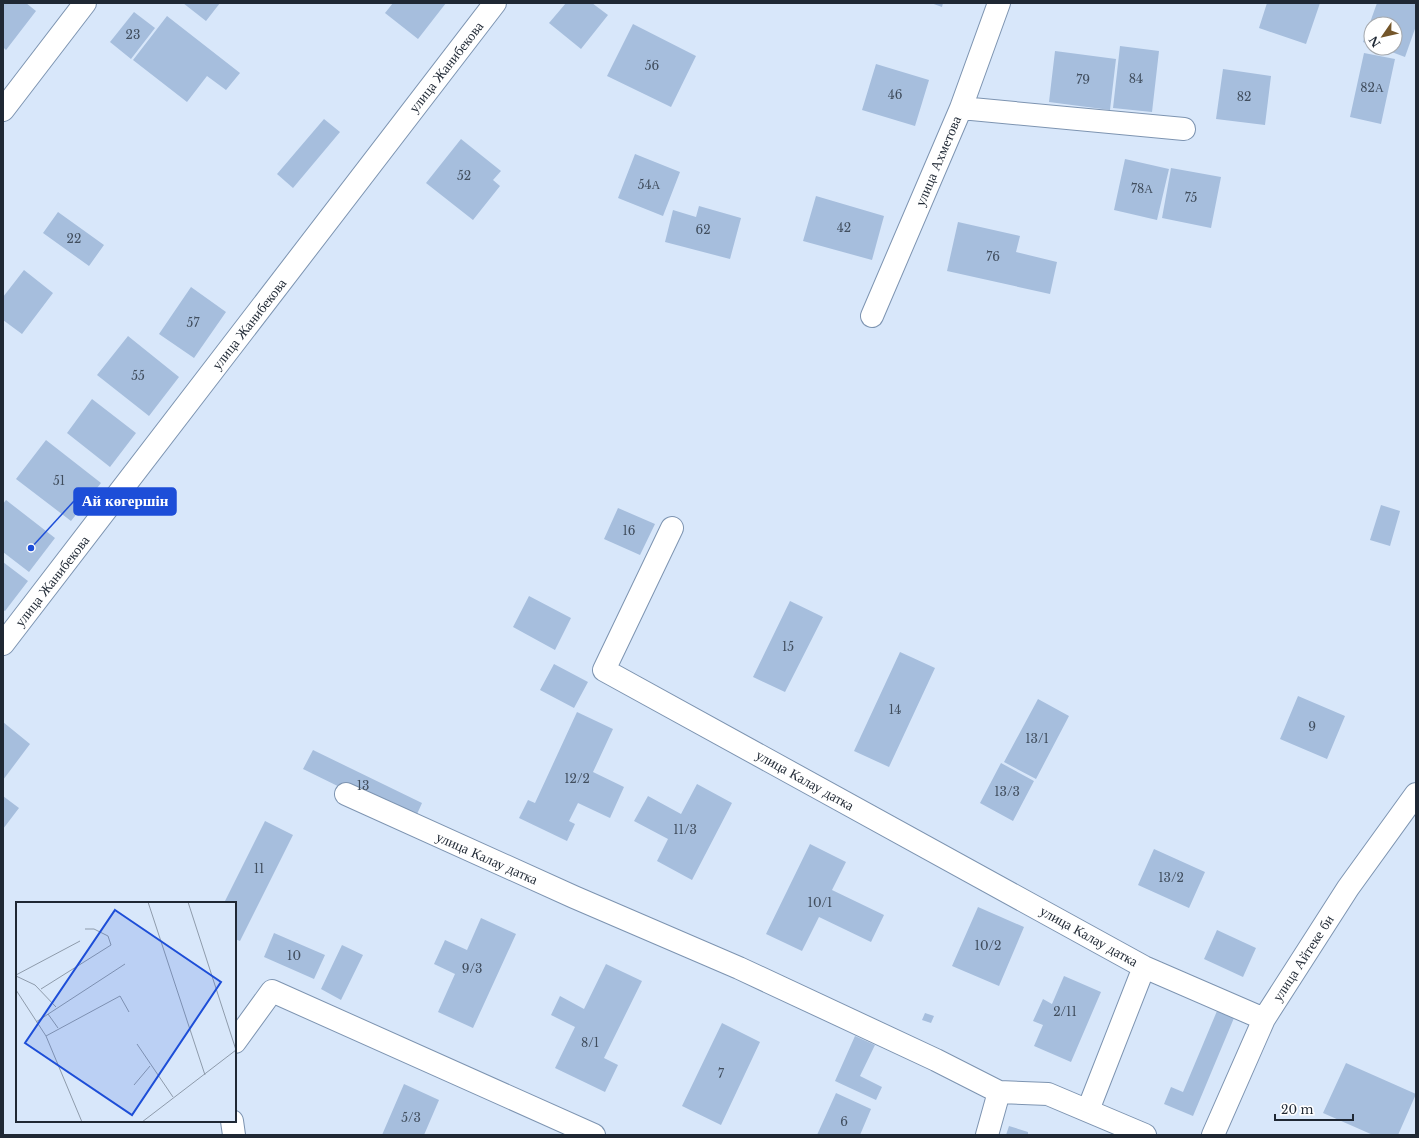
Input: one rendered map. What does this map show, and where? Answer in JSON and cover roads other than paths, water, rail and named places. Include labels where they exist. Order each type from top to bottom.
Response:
[{"type":"street","points":[[3,110],[85,3]]},
{"type":"street","name":"улица Жанибекова","points":[[3,644],[495,3]]},
{"type":"street","name":"улица Ахметова","points":[[872,316],[961,108],[999,3]]},
{"type":"street","points":[[961,108],[1184,129]]},
{"type":"street","name":"улица Калау датка","points":[[672,528],[604,670],[1144,967],[1264,1019]]},
{"type":"street","name":"улица Калау датка","points":[[346,794],[574,897],[739,968],[936,1060],[999,1092],[1048,1094],[1145,1135]]},
{"type":"street","name":"улица Айтеке би","points":[[1213,1135],[1264,1019],[1348,888],[1416,794]]},
{"type":"street","name":"улица Калау датка","points":[[1088,1110],[1144,967]]},
{"type":"street","points":[[236,1041],[272,991],[594,1135]]},
{"type":"street","points":[[987,1135],[999,1092]]},
{"type":"street","points":[[232,1122],[234,1135]]},
{"type":"place","name":"Ай көгершін","points":[[31,548]]}]
